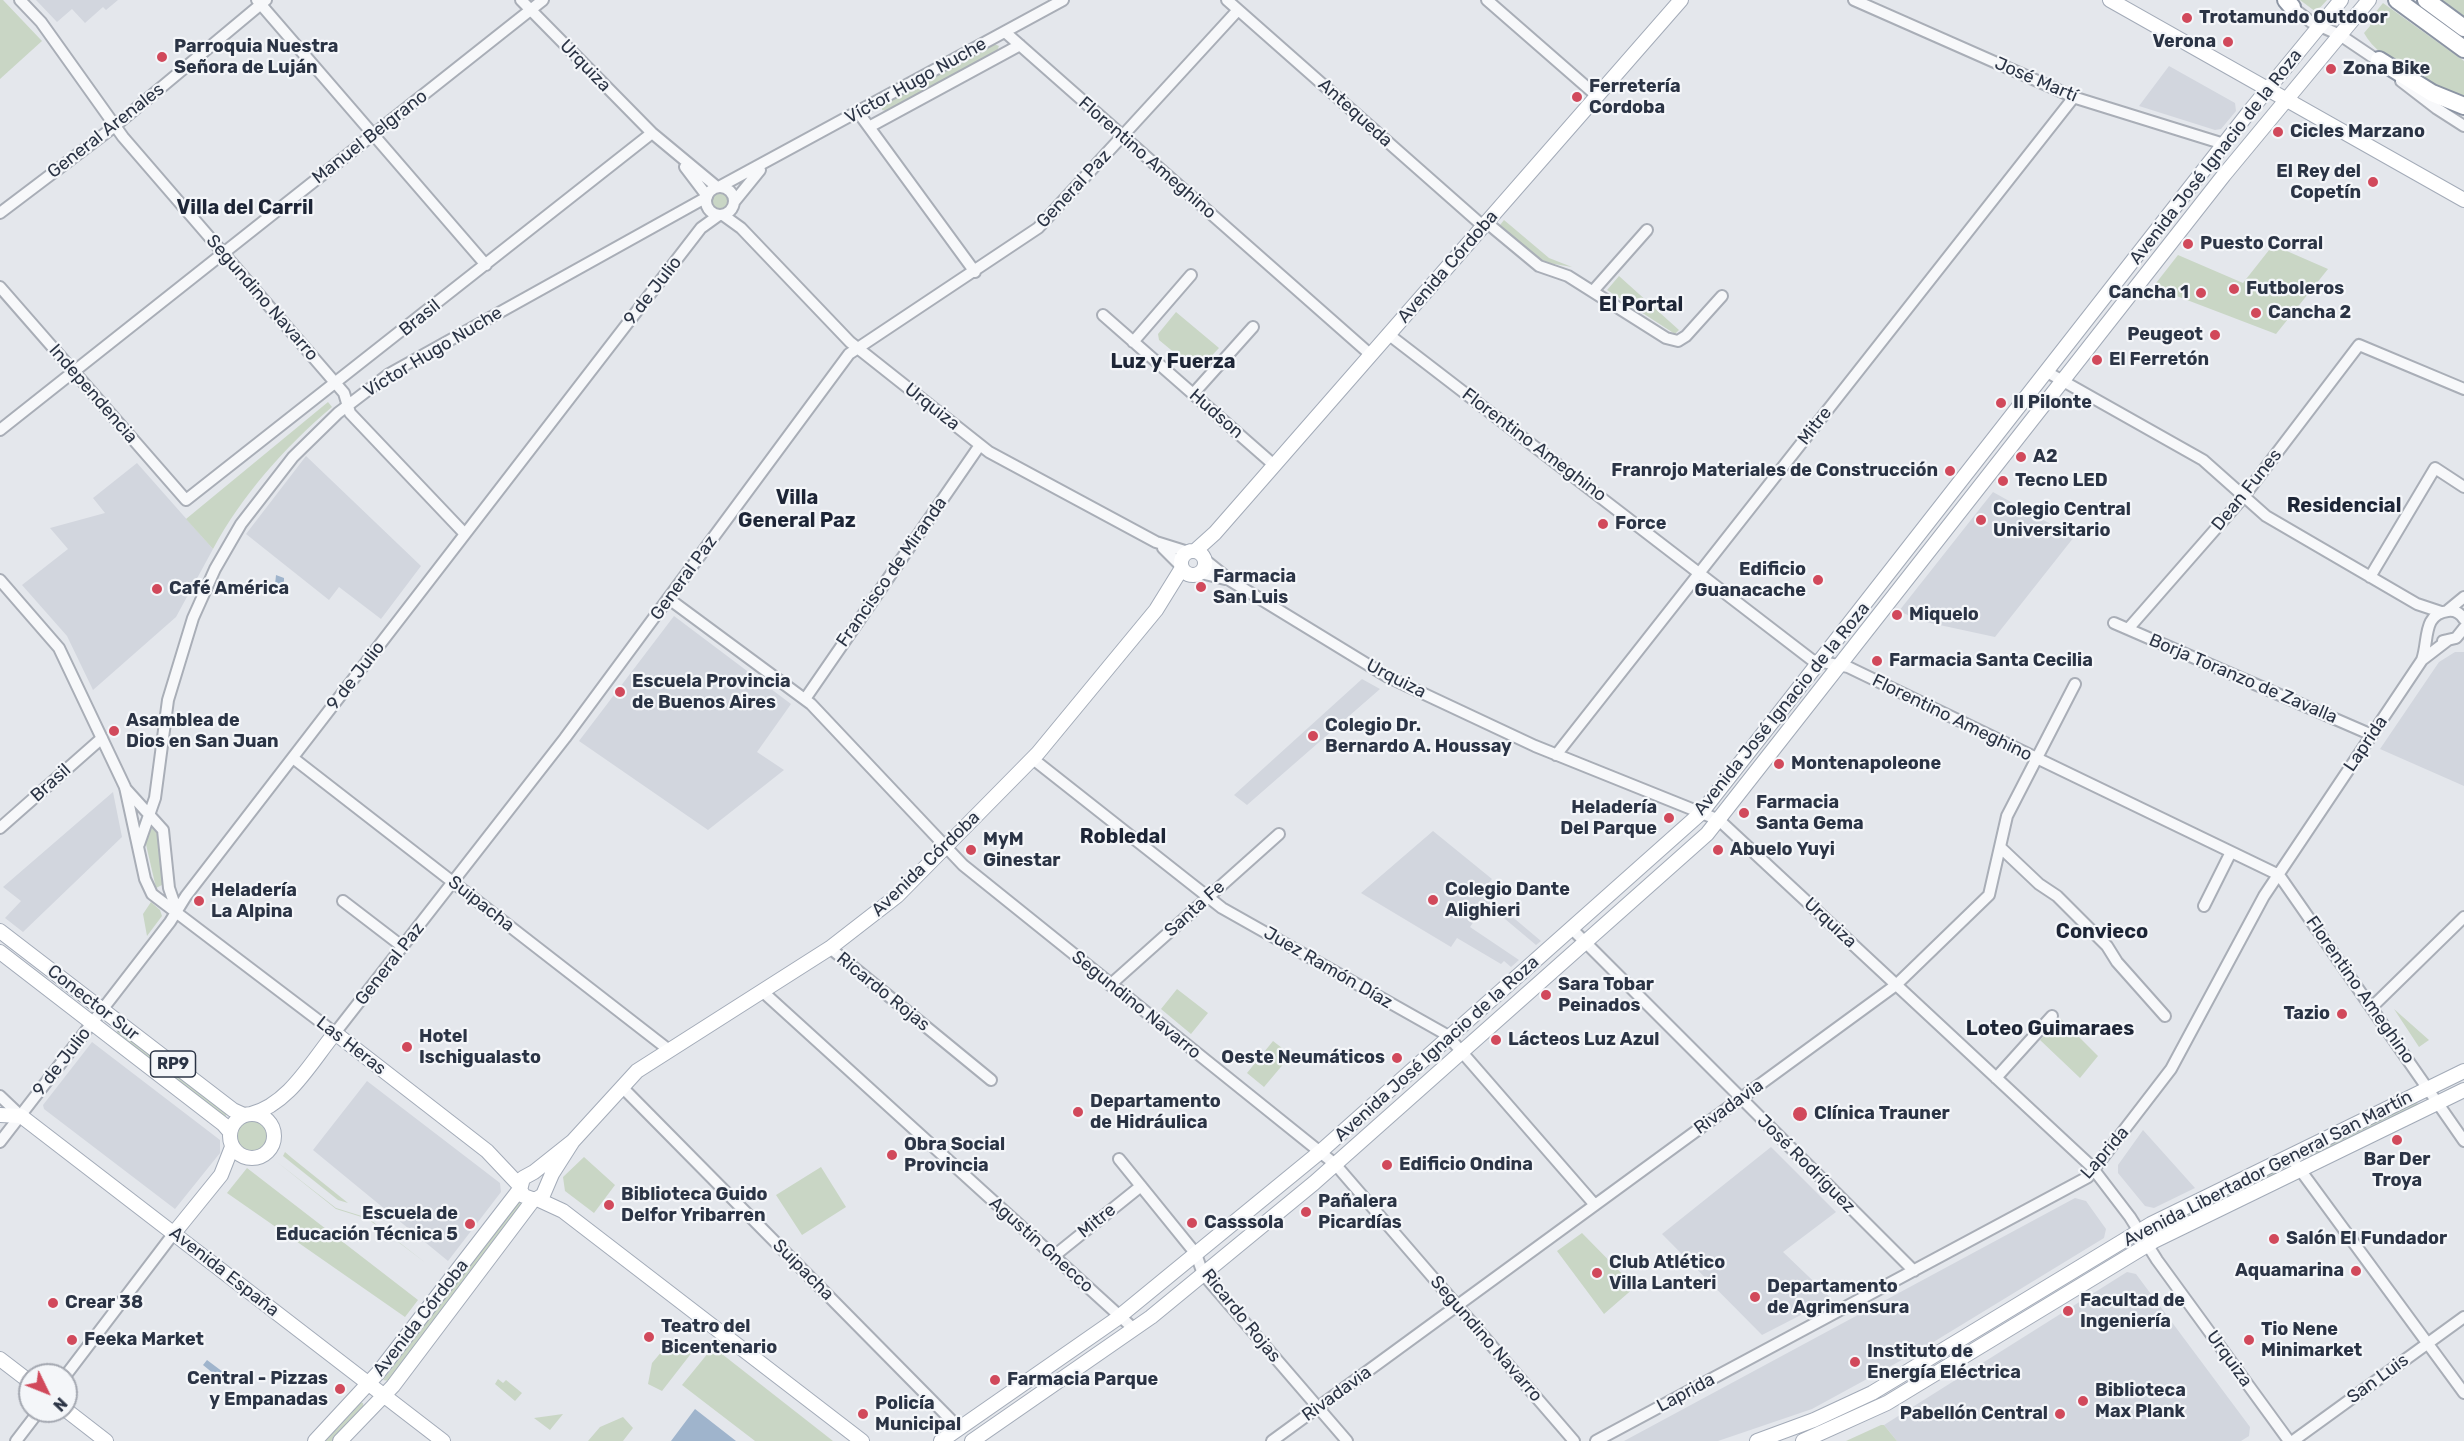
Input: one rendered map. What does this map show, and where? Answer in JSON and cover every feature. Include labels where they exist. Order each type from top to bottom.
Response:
[{"type":"highway","points":[[2426,0],[2464,28]]},
{"type":"highway","points":[[2399,2],[2464,49]]},
{"type":"highway","points":[[2379,60],[2432,93],[2464,106]]},
{"type":"main road","name":"Avenida Córdoba","points":[[1198,555],[1680,0]]},
{"type":"main road","points":[[2110,0],[2464,200]]},
{"type":"main road","name":"Avenida José Ignacio de la Roza","points":[[941,1441],[1120,1316],[1320,1152],[1701,813],[2224,144],[2342,0]]},
{"type":"main road","name":"Avenida José Ignacio de la Roza","points":[[972,1441],[1151,1317],[1335,1164],[1707,834],[2224,175],[2369,0]]},
{"type":"main road","points":[[1198,555],[1205,568],[1189,571],[1183,556],[1198,555]]},
{"type":"main road","name":"Avenida Córdoba","points":[[533,1173],[573,1141],[637,1071],[830,948],[897,896],[1033,759],[1189,571]]},
{"type":"main road","points":[[1654,881],[1664,861],[1687,840],[1701,813]]},
{"type":"main road","name":"Conector Sur","points":[[0,931],[236,1113],[264,1117],[273,1128]]},
{"type":"main road","name":"Conector Sur","points":[[0,952],[223,1124],[230,1132]]},
{"type":"main road","name":"General Paz","points":[[248,1115],[264,1109],[282,1097],[335,1033]]},
{"type":"main road","name":"Las Heras","points":[[335,1033],[488,1151],[520,1187]]},
{"type":"main road","points":[[1408,1099],[1420,1079],[1440,1059],[1450,1038]]},
{"type":"main road","name":"Avenida Libertador General San Martín","points":[[1757,1441],[1814,1420],[1878,1389],[2139,1232],[2464,1071]]},
{"type":"main road","name":"Avenida Libertador General San Martín","points":[[1803,1441],[1895,1398],[2147,1245],[2464,1090]]},
{"type":"main road","name":"General Paz","points":[[273,1128],[282,1097]]},
{"type":"main road","points":[[1335,1164],[1343,1145],[1364,1124],[1379,1101]]},
{"type":"main road","points":[[0,1115],[21,1116]]},
{"type":"main road","points":[[174,1233],[221,1175],[232,1147],[230,1132],[235,1122],[248,1115]]},
{"type":"main road","name":"Avenida España","points":[[21,1116],[444,1441]]},
{"type":"main road","points":[[221,1175],[262,1156],[270,1149],[274,1140],[273,1128]]},
{"type":"main road","name":"Avenida Córdoba","points":[[546,1185],[573,1141]]},
{"type":"main road","points":[[232,1147],[242,1157],[252,1159]]},
{"type":"main road","points":[[536,1199],[543,1195],[546,1185],[542,1177],[533,1173],[523,1178],[520,1187],[524,1196],[563,1211],[862,1441]]},
{"type":"main road","name":"Avenida Córdoba","points":[[315,1441],[369,1384],[520,1187]]},
{"type":"main road","name":"Avenida Córdoba","points":[[340,1441],[384,1395],[536,1199]]},
{"type":"main road","points":[[1151,1317],[1173,1288],[1187,1277],[1196,1254]]},
{"type":"main road","points":[[0,1359],[18,1373]]},
{"type":"main road","points":[[78,1419],[106,1441]]},
{"type":"street","name":"Segundino Navarro","points":[[20,0],[41,22],[115,126],[344,393],[350,413],[465,534]]},
{"type":"street","name":"Urquiza","points":[[521,0],[652,133],[676,155],[718,187]]},
{"type":"street","name":"Manuel Belgrano","points":[[0,430],[543,0]]},
{"type":"street","name":"Víctor Hugo Nuche","points":[[718,187],[1063,0]]},
{"type":"street","name":"Antequeda","points":[[1227,0],[1485,224],[1539,266],[1568,276],[1666,338],[1678,342],[1722,297]]},
{"type":"street","points":[[1487,0],[1597,96]]},
{"type":"street","name":"José Martí","points":[[1854,0],[2074,97],[2224,144]]},
{"type":"street","name":"General Arenales","points":[[0,213],[115,126],[261,2]]},
{"type":"street","points":[[261,2],[486,265]]},
{"type":"street","points":[[2287,2],[2311,22],[2340,35],[2379,60],[2418,96],[2464,126]]},
{"type":"street","name":"General Paz","points":[[335,1033],[669,599],[849,354],[1038,228],[1238,10]]},
{"type":"street","name":"Florentino Ameghino","points":[[1005,32],[1371,355]]},
{"type":"street","name":"Víctor Hugo Nuche","points":[[869,127],[1020,45]]},
{"type":"street","name":"Mitre","points":[[1556,755],[2074,97]]},
{"type":"street","points":[[858,112],[975,272]]},
{"type":"street","name":"Brasil","points":[[186,500],[652,133]]},
{"type":"street","name":"Urquiza","points":[[676,155],[707,196]]},
{"type":"street","name":"Víctor Hugo Nuche","points":[[734,204],[769,161]]},
{"type":"street","points":[[718,187],[731,192],[734,204],[721,215],[710,211],[707,196],[718,187]]},
{"type":"street","name":"Víctor Hugo Nuche","points":[[140,847],[141,834],[155,798],[163,731],[173,679],[192,618],[235,533],[265,489],[307,442],[348,405],[389,374],[707,196]]},
{"type":"street","name":"Urquiza","points":[[734,204],[741,228]]},
{"type":"street","name":"Urquiza","points":[[721,215],[741,228],[858,348],[980,445],[1156,542],[1198,555],[1231,581],[1388,676],[1556,755],[1718,820],[2094,1170],[2291,1441]]},
{"type":"street","name":"9 de Julio","points":[[0,1142],[103,1010],[292,758],[701,228],[721,215]]},
{"type":"street","points":[[1593,291],[1647,230]]},
{"type":"street","points":[[1133,342],[1191,275]]},
{"type":"street","name":"Independencia","points":[[0,287],[186,500]]},
{"type":"street","name":"Hudson","points":[[1103,315],[1274,465]]},
{"type":"street","points":[[1193,394],[1253,327]]},
{"type":"street","name":"Florentino Ameghino","points":[[1388,334],[1812,660],[1848,667],[2278,875],[2464,1141]]},
{"type":"street","name":"Dean Funes","points":[[2128,629],[2244,497],[2359,345],[2464,389]]},
{"type":"street","points":[[2047,372],[2203,460],[2266,516],[2415,603],[2444,612],[2456,612],[2464,621]]},
{"type":"street","name":"Francisco de Miranda","points":[[805,699],[980,445]]},
{"type":"street","points":[[2370,577],[2435,468],[2464,487]]},
{"type":"street","name":"Urquiza","points":[[1156,542],[1189,571],[1231,581]]},
{"type":"street","name":"Las Heras","points":[[0,580],[59,648],[125,787],[150,891],[335,1033]]},
{"type":"street","points":[[2428,629],[2444,612],[2464,597]]},
{"type":"street","name":"Segundino Navarro","points":[[669,599],[805,699],[963,865],[1335,1164],[1574,1441]]},
{"type":"street","points":[[2415,603],[2422,611],[2434,639],[2455,640],[2464,621],[2464,605]]},
{"type":"street","name":"Borja Toranzo de Zavalla","points":[[2114,623],[2372,735]]},
{"type":"street","name":"Laprida","points":[[1596,1441],[2088,1178],[2171,1069],[2264,896],[2422,660],[2428,629]]},
{"type":"street","name":"Laprida","points":[[2422,660],[2455,640]]},
{"type":"street","name":"Rivadavia","points":[[1272,1441],[1896,984],[1986,899],[1992,888],[2007,816],[2075,684]]},
{"type":"street","name":"Brasil","points":[[0,828],[102,738]]},
{"type":"street","name":"Suipacha","points":[[292,758],[669,1050]]},
{"type":"street","name":"Juez Ramón Díaz","points":[[1033,759],[1222,908],[1450,1038],[1596,1205]]},
{"type":"street","name":"Las Heras","points":[[125,787],[163,830],[169,888],[177,911]]},
{"type":"street","name":"Santa Fe","points":[[1110,985],[1279,834]]},
{"type":"street","points":[[2001,848],[2039,884],[2057,896],[2107,946],[2117,962],[2165,1016]]},
{"type":"street","points":[[2204,906],[2231,852]]},
{"type":"street","points":[[343,901],[403,947]]},
{"type":"street","points":[[2372,1007],[2464,917]]},
{"type":"street","name":"José Rodríguez","points":[[1572,929],[1914,1271]]},
{"type":"street","name":"Ricardo Rojas","points":[[830,948],[991,1080]]},
{"type":"street","name":"Agustín Gnecco","points":[[762,991],[1134,1329]]},
{"type":"street","points":[[1996,1078],[2052,1016]]},
{"type":"street","name":"Suipacha","points":[[622,1087],[959,1428]]},
{"type":"street","points":[[0,1096],[21,1116]]},
{"type":"street","points":[[2290,1156],[2464,1393]]},
{"type":"street","name":"Ricardo Rojas","points":[[1119,1159],[1196,1254],[1203,1274],[1347,1441]]},
{"type":"street","name":"Mitre","points":[[1054,1256],[1141,1186]]},
{"type":"street","points":[[75,1363],[174,1233]]},
{"type":"street","name":"San Luis","points":[[2291,1441],[2464,1317]]},
{"type":"street","points":[[16,1441],[30,1423]]},
{"type":"shaded area","points":[[36,0],[118,0],[106,10],[103,7],[85,23],[72,9],[57,22]]},
{"type":"shaded area","points":[[2169,66],[2235,103],[2236,111],[2221,129],[2215,130],[2139,106]]},
{"type":"shaded area","points":[[306,456],[421,566],[381,619],[339,587],[329,600],[246,534]]},
{"type":"shaded area","points":[[137,463],[213,549],[176,617],[93,690],[67,636],[22,585],[68,549],[50,528],[105,513],[93,498]]},
{"type":"shaded area","points":[[1993,492],[2074,537],[1995,637],[1921,621],[1899,611]]},
{"type":"shaded area","points":[[674,616],[791,704],[757,752],[784,770],[708,830],[579,741]]},
{"type":"shaded area","points":[[2455,652],[2464,652],[2464,786],[2380,749],[2439,662]]},
{"type":"shaded area","name":"Colegio Dr. Bernardo A. Houssay","points":[[1362,679],[1380,689],[1247,805],[1234,795]]},
{"type":"shaded area","points":[[113,792],[122,837],[23,932],[5,918],[21,901],[3,887]]},
{"type":"shaded area","name":"Colegio Dante Alighieri","points":[[1433,831],[1492,879],[1487,885],[1495,892],[1490,898],[1541,941],[1536,945],[1486,903],[1470,927],[1519,960],[1511,967],[1504,961],[1501,964],[1457,938],[1451,947],[1361,893]]},
{"type":"shaded area","points":[[92,1042],[220,1140],[220,1153],[175,1209],[44,1109],[43,1105]]},
{"type":"shaded area","points":[[367,1081],[500,1183],[501,1192],[448,1261],[313,1150]]},
{"type":"shaded area","points":[[2143,1130],[2195,1188],[2154,1208],[2145,1206],[2118,1173],[2118,1165]]},
{"type":"shaded area","points":[[1771,1147],[1836,1212],[1783,1252],[1832,1299],[1762,1335],[1662,1234]]},
{"type":"shaded area","name":"Facultad de Ingeniería","points":[[2075,1198],[2086,1201],[2106,1229],[2104,1238],[1922,1349],[1812,1409],[1718,1441],[1624,1441]]},
{"type":"shaded area","points":[[2127,1272],[2136,1274],[2250,1427],[2249,1436],[2241,1441],[1897,1441],[1884,1425]]},
{"type":"green space","points":[[0,0],[3,0],[42,41],[0,79]]},
{"type":"green space","points":[[2300,0],[2327,0],[2316,12]]},
{"type":"green space","points":[[2442,0],[2464,0],[2464,16]]},
{"type":"green space","points":[[2383,3],[2464,61],[2464,102],[2395,64],[2372,44],[2364,33],[2370,26],[2370,19]]},
{"type":"green space","points":[[994,44],[999,46],[997,51],[886,111],[882,110],[882,104]]},
{"type":"green space","points":[[717,193],[723,193],[728,201],[726,207],[717,209],[712,204],[712,198]]},
{"type":"green space","points":[[1504,220],[1549,258],[1572,267],[1543,262],[1500,225]]},
{"type":"green space","name":"Futboleros","points":[[2273,245],[2328,269],[2276,334],[2153,287],[2178,255],[2243,283]]},
{"type":"green space","points":[[1619,276],[1679,330],[1675,334],[1607,290]]},
{"type":"green space","points":[[1176,312],[1219,348],[1199,369],[1194,369],[1159,340],[1158,334]]},
{"type":"green space","points":[[328,402],[332,407],[281,455],[237,510],[213,549],[186,519]]},
{"type":"green space","points":[[152,828],[159,835],[164,884],[156,888],[145,840]]},
{"type":"green space","points":[[151,902],[160,910],[162,916],[147,936],[143,914]]},
{"type":"green space","points":[[1177,989],[1208,1013],[1191,1034],[1161,1009]]},
{"type":"green space","points":[[2394,1009],[2429,1040],[2419,1047]]},
{"type":"green space","points":[[2060,1018],[2098,1056],[2080,1078],[2040,1040]]},
{"type":"green space","points":[[118,1030],[227,1114],[225,1117],[116,1033]]},
{"type":"green space","points":[[1273,1041],[1291,1055],[1264,1087],[1247,1073]]},
{"type":"green space","points":[[2417,1102],[2418,1105],[2305,1160],[2315,1152]]},
{"type":"green space","points":[[252,1121],[258,1122],[266,1130],[266,1142],[258,1150],[252,1151],[246,1150],[238,1142],[237,1136],[238,1130],[246,1122]]},
{"type":"green space","points":[[285,1152],[348,1203],[338,1200],[283,1156]]},
{"type":"green space","points":[[584,1157],[615,1185],[594,1213],[565,1191],[563,1177]]},
{"type":"green space","points":[[277,1162],[336,1208],[368,1218],[427,1264],[368,1219],[336,1209]]},
{"type":"green space","points":[[821,1167],[846,1207],[802,1235],[776,1195]]},
{"type":"green space","points":[[247,1168],[418,1300],[405,1317],[227,1193]]},
{"type":"green space","points":[[2279,1169],[2281,1171],[2160,1230],[2160,1228]]},
{"type":"green space","points":[[518,1199],[525,1204],[389,1381],[383,1380]]},
{"type":"green space","name":"Club Atlético Villa Lanteri","points":[[1582,1233],[1635,1287],[1604,1314],[1557,1251]]},
{"type":"green space","points":[[674,1337],[693,1351],[662,1391],[648,1384],[652,1363]]},
{"type":"green space","points":[[713,1347],[833,1441],[755,1441],[682,1385]]},
{"type":"green space","points":[[498,1379],[503,1383],[506,1380],[522,1393],[515,1401],[495,1384]]},
{"type":"green space","points":[[359,1402],[363,1403],[364,1408],[332,1441],[323,1441]]},
{"type":"green space","points":[[563,1414],[550,1430],[534,1418]]},
{"type":"green space","points":[[623,1417],[633,1428],[623,1441],[588,1441],[600,1427]]},
{"type":"green space","points":[[1881,1425],[1884,1425],[1897,1441],[1846,1441]]},
{"type":"water","points":[[276,575],[284,578],[284,586],[290,589],[287,594],[282,594],[275,585]]},
{"type":"water","points":[[207,1360],[223,1372],[219,1378],[203,1365]]},
{"type":"water","points":[[695,1409],[736,1441],[671,1441]]},
{"type":"place","name":"Trotamundo Outdoor","points":[[2187,18]]},
{"type":"place","name":"Verona","points":[[2228,42]]},
{"type":"place","name":"Parroquia Nuestra Señora de Luján","points":[[162,57]]},
{"type":"place","name":"Zona Bike","points":[[2331,69]]},
{"type":"place","name":"Ferretería Cordoba","points":[[1577,97]]},
{"type":"place","name":"Cicles Marzano","points":[[2278,132]]},
{"type":"place","name":"El Rey del Copetín","points":[[2373,182]]},
{"type":"place","name":"Puesto Corral","points":[[2188,244]]},
{"type":"place","name":"Futboleros","points":[[2234,289]]},
{"type":"place","name":"Cancha 1","points":[[2201,293]]},
{"type":"place","name":"Cancha 2","points":[[2256,313]]},
{"type":"place","name":"Peugeot","points":[[2215,335]]},
{"type":"place","name":"El Ferretón","points":[[2097,360]]},
{"type":"place","name":"Il Pilonte","points":[[2001,403]]},
{"type":"place","name":"A2","points":[[2021,457]]},
{"type":"place","name":"Franrojo Materiales de Construcción","points":[[1950,471]]},
{"type":"place","name":"Tecno LED","points":[[2003,481]]},
{"type":"place","name":"Colegio Central Universitario","points":[[1981,520]]},
{"type":"place","name":"Force","points":[[1603,524]]},
{"type":"place","name":"Edificio Guanacache","points":[[1818,580]]},
{"type":"place","name":"Farmacia San Luis","points":[[1201,587]]},
{"type":"place","name":"Café América","points":[[157,589]]},
{"type":"place","name":"Miquelo","points":[[1897,615]]},
{"type":"place","name":"Farmacia Santa Cecilia","points":[[1877,661]]},
{"type":"place","name":"Escuela Provincia de Buenos Aires","points":[[620,692]]},
{"type":"place","name":"Asamblea de Dios en San Juan","points":[[114,731]]},
{"type":"place","name":"Colegio Dr. Bernardo A. Houssay","points":[[1313,736]]},
{"type":"place","name":"Montenapoleone","points":[[1779,764]]},
{"type":"place","name":"Farmacia Santa Gema","points":[[1744,813]]},
{"type":"place","name":"Heladería Del Parque","points":[[1669,818]]},
{"type":"place","name":"MyM Ginestar","points":[[971,850]]},
{"type":"place","name":"Abuelo Yuyi","points":[[1718,850]]},
{"type":"place","name":"Colegio Dante Alighieri","points":[[1433,900]]},
{"type":"place","name":"Heladería La Alpina","points":[[199,901]]},
{"type":"place","name":"Sara Tobar Peinados","points":[[1546,995]]},
{"type":"place","name":"Tazio","points":[[2342,1014]]},
{"type":"place","name":"Lácteos Luz Azul","points":[[1496,1040]]},
{"type":"place","name":"Hotel Ischigualasto","points":[[407,1047]]},
{"type":"place","name":"Oeste Neumáticos","points":[[1397,1058]]},
{"type":"place","name":"Departamento de Hidráulica","points":[[1078,1112]]},
{"type":"place","name":"Clínica Trauner","points":[[1800,1114]]},
{"type":"place","name":"Bar Der Troya","points":[[2397,1140]]},
{"type":"place","name":"Obra Social Provincia","points":[[892,1155]]},
{"type":"place","name":"Edificio Ondina","points":[[1387,1165]]},
{"type":"place","name":"Biblioteca Guido Delfor Yribarren","points":[[609,1205]]},
{"type":"place","name":"Pañalera Picardías","points":[[1306,1212]]},
{"type":"place","name":"Casssola","points":[[1192,1223]]},
{"type":"place","name":"Escuela de Educación Técnica 5","points":[[470,1224]]},
{"type":"place","name":"Salón El Fundador","points":[[2274,1239]]},
{"type":"place","name":"Aquamarina","points":[[2356,1271]]},
{"type":"place","name":"Club Atlético Villa Lanteri","points":[[1597,1273]]},
{"type":"place","name":"Departamento de Agrimensura","points":[[1755,1297]]},
{"type":"place","name":"Crear 38","points":[[53,1303]]},
{"type":"place","name":"Facultad de Ingeniería","points":[[2068,1311]]},
{"type":"place","name":"Teatro del Bicentenario","points":[[649,1337]]},
{"type":"place","name":"Feeka Market","points":[[72,1340]]},
{"type":"place","name":"Tio Nene Minimarket","points":[[2249,1340]]},
{"type":"place","name":"Instituto de Energía Eléctrica","points":[[1855,1362]]},
{"type":"place","name":"Farmacia Parque","points":[[995,1380]]},
{"type":"place","name":"Central - Pizzas y Empanadas","points":[[340,1389]]},
{"type":"place","name":"Biblioteca Max Plank","points":[[2083,1401]]},
{"type":"place","name":"Policía Municipal","points":[[863,1414]]},
{"type":"place","name":"Pabellón Central","points":[[2060,1414]]},
{"type":"district","name":"Villa del Carril","points":[[245,208]]},
{"type":"district","name":"El Portal","points":[[1641,305]]},
{"type":"district","name":"Luz y Fuerza","points":[[1173,362]]},
{"type":"district","name":"Residencial","points":[[2344,506]]},
{"type":"district","name":"Villa General Paz","points":[[797,510]]},
{"type":"district","name":"Robledal","points":[[1123,837]]},
{"type":"district","name":"Convieco","points":[[2102,932]]},
{"type":"district","name":"Loteo Guimaraes","points":[[2050,1029]]}]
